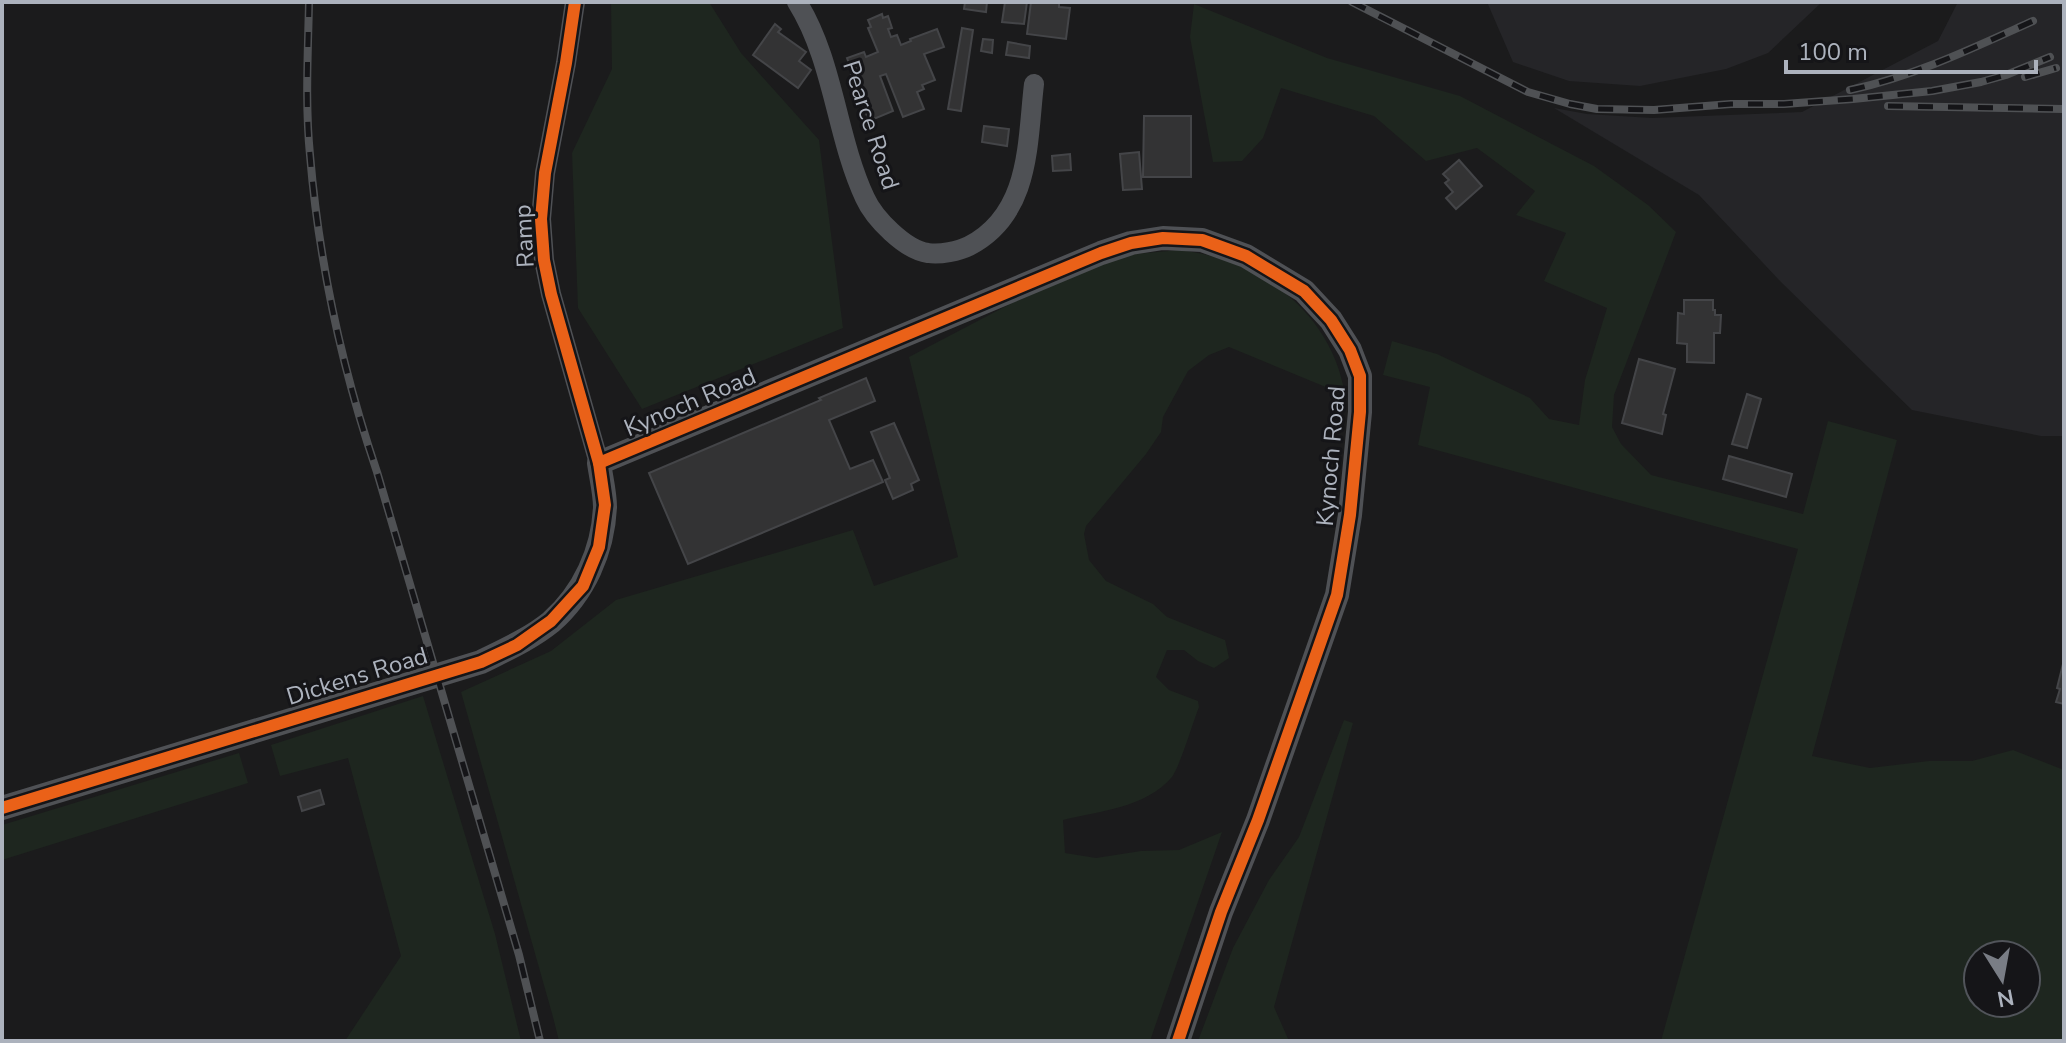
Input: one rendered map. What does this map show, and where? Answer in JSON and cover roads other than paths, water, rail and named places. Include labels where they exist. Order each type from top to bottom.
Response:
[{"type":"street","name":"Ramp","points":[[575,2],[545,173],[541,219],[544,260],[551,294],[599,463]]},
{"type":"street","name":"Pearce Road","points":[[797,2],[817,42],[865,199],[876,217],[909,245],[926,253],[968,247],[1002,219],[1014,202],[1025,161],[1034,84]]},
{"type":"street","name":"Kynoch Road","points":[[599,463],[1131,243],[1163,238],[1202,240],[1246,256],[1304,291],[1331,320],[1350,350],[1360,376],[1360,412],[1350,515],[1337,595],[1258,820],[1221,912],[1178,1041]]},
{"type":"street","name":"Dickens Road","points":[[2,808],[481,662],[517,645],[551,621],[583,586],[599,547],[605,505],[599,463]]},
{"type":"railway","points":[[309,2],[308,136],[319,236],[334,315],[353,394],[519,955],[540,1041]]},
{"type":"railway","points":[[1352,2],[1528,92],[1597,109],[1654,110],[1731,104],[1784,104],[1932,91],[2006,75],[2050,57]]},
{"type":"railway","points":[[1850,90],[1921,69],[2033,21]]},
{"type":"railway","points":[[2025,77],[2056,68]]},
{"type":"railway","points":[[1888,106],[2064,109]]}]
